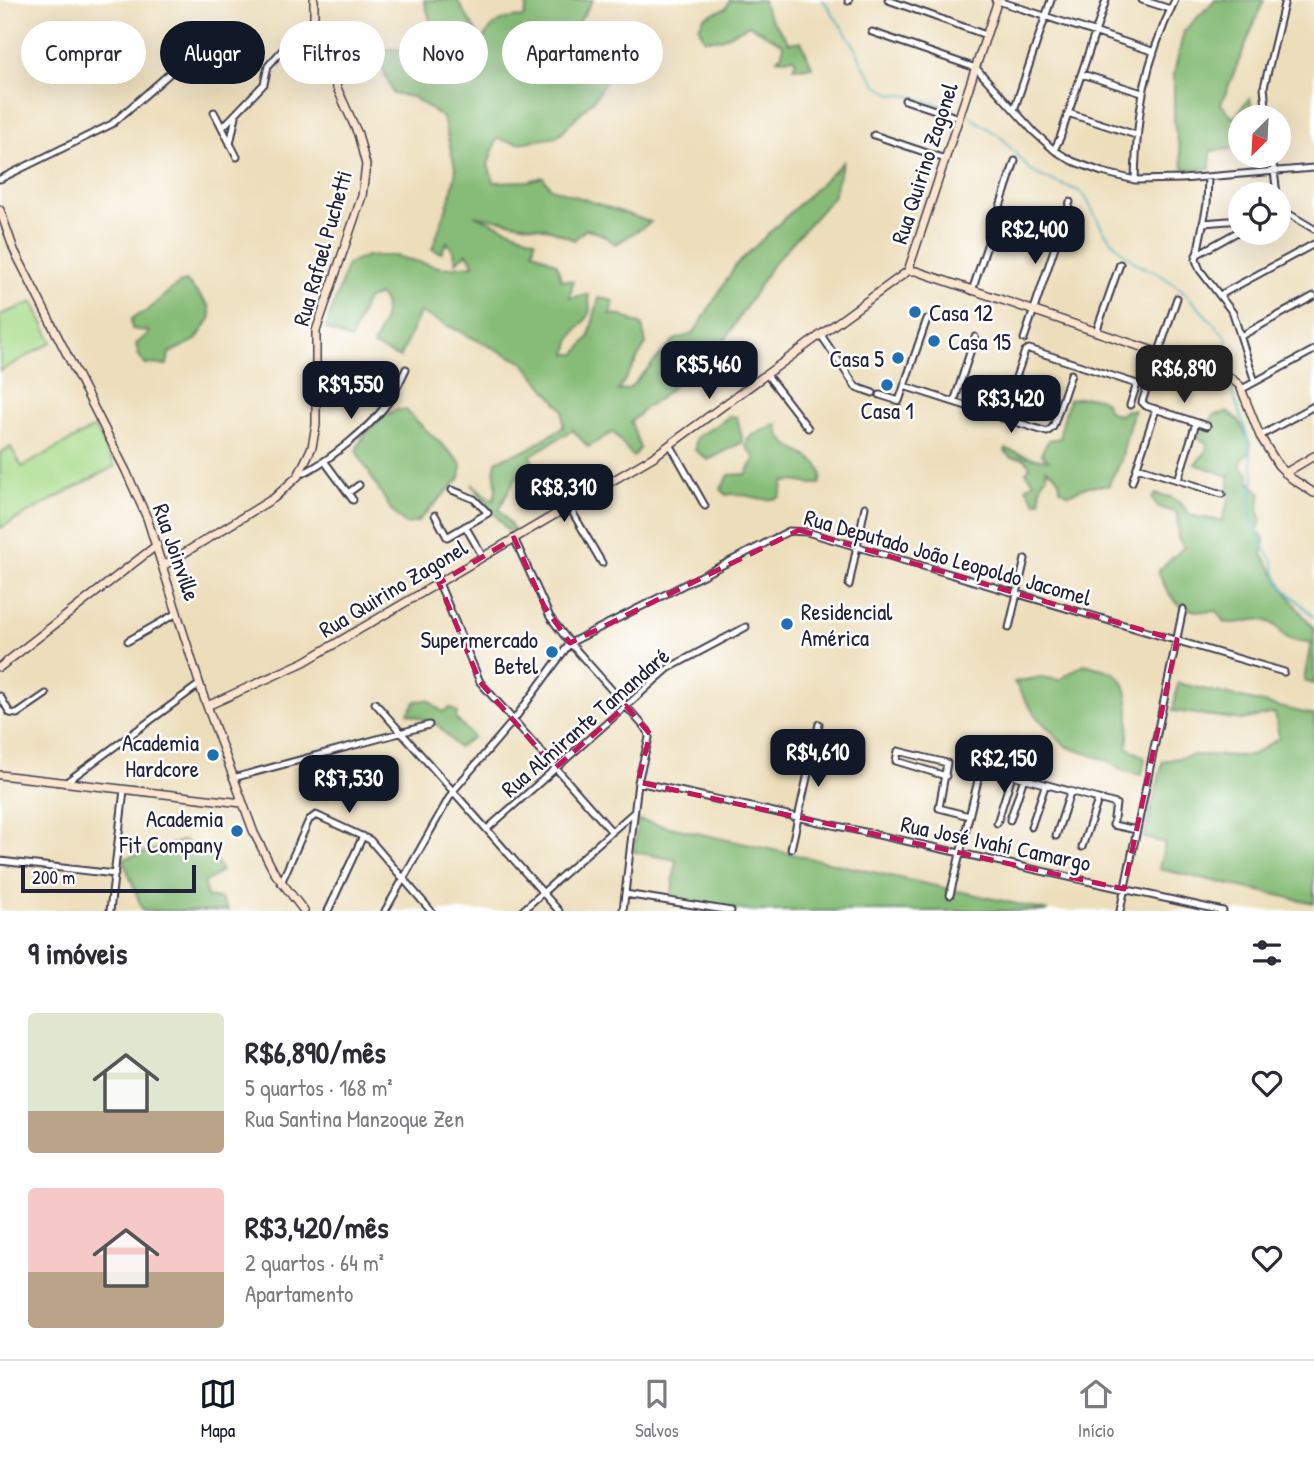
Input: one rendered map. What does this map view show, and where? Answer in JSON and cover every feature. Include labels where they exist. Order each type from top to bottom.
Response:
[{"type":"street","name":"Rua Rafael Puchetti","points":[[314,0],[315,21]]},
{"type":"street","points":[[888,0],[986,35]]},
{"type":"street","points":[[997,0],[1152,51]]},
{"type":"street","name":"Rua Quirino Zagonel","points":[[207,706],[304,662],[671,446],[908,271],[997,0]]},
{"type":"street","points":[[1014,110],[1051,0]]},
{"type":"street","points":[[1054,150],[1106,0]]},
{"type":"street","points":[[1142,0],[1170,9]]},
{"type":"street","points":[[1135,180],[1136,135],[1142,93],[1152,51],[1175,0]]},
{"type":"street","points":[[1266,105],[1264,87],[1285,0]]},
{"type":"street","points":[[872,32],[976,68],[1054,150],[1080,164],[1135,180],[1314,168]]},
{"type":"street","points":[[222,128],[264,84],[268,66],[279,54]]},
{"type":"street","points":[[1082,74],[1142,93]]},
{"type":"street","points":[[0,179],[112,124],[160,82]]},
{"type":"street","name":"Rua Rafael Puchetti","points":[[163,566],[274,498],[298,476],[312,447],[316,425],[316,331],[362,196],[366,176],[363,146],[335,84]]},
{"type":"street","points":[[905,100],[959,118]]},
{"type":"street","points":[[214,112],[237,157]]},
{"type":"street","points":[[230,144],[237,113]]},
{"type":"street","points":[[1069,113],[1136,135]]},
{"type":"street","points":[[874,135],[945,159]]},
{"type":"street","points":[[972,291],[1015,161]]},
{"type":"street","points":[[1274,168],[1275,182]]},
{"type":"street","points":[[1305,169],[1314,174]]},
{"type":"street","points":[[1208,177],[1208,197],[1196,255],[1200,270],[1233,313],[1255,382]]},
{"type":"street","points":[[1024,339],[1070,202]]},
{"type":"street","name":"Rua Joinville","points":[[0,210],[10,240],[122,462],[157,545],[207,706],[242,803],[268,862],[304,911]]},
{"type":"street","points":[[1291,215],[1314,229]]},
{"type":"street","points":[[1203,223],[1228,221]]},
{"type":"street","points":[[1196,255],[1228,237]]},
{"type":"street","points":[[1220,295],[1314,244]]},
{"type":"street","points":[[1096,332],[1120,264]]},
{"type":"street","points":[[908,271],[916,271],[1232,379],[1242,389],[1260,436],[1271,456],[1285,473],[1314,493]]},
{"type":"street","points":[[1241,336],[1314,296]]},
{"type":"street","points":[[1177,298],[1143,395],[1143,404],[1207,426]]},
{"type":"street","points":[[821,335],[856,387],[899,401],[927,319]]},
{"type":"street","points":[[954,402],[975,337]]},
{"type":"street","points":[[1002,418],[1027,349],[1137,384],[1130,405]]},
{"type":"street","points":[[1242,389],[1314,350]]},
{"type":"street","points":[[298,476],[326,462],[348,443],[387,404],[406,369]]},
{"type":"street","points":[[1096,379],[1099,371]]},
{"type":"street","points":[[904,386],[1044,432],[1053,427],[1070,374]]},
{"type":"street","points":[[767,375],[808,428]]},
{"type":"street","points":[[1260,436],[1314,406]]},
{"type":"street","points":[[1132,482],[1156,409]]},
{"type":"street","points":[[1178,480],[1196,423]]},
{"type":"street","points":[[671,446],[705,506]]},
{"type":"street","points":[[1285,473],[1314,456]]},
{"type":"street","points":[[326,462],[353,500]]},
{"type":"street","points":[[1137,467],[1222,494]]},
{"type":"street","points":[[549,472],[602,563]]},
{"type":"street","points":[[348,493],[359,485]]},
{"type":"street","points":[[435,515],[447,537],[488,513],[474,499],[452,490]]},
{"type":"street","points":[[849,585],[865,507]]},
{"type":"street","points":[[465,526],[483,557]]},
{"type":"street","name":"Rua Deputado João Leopoldo Jacomel","points":[[385,911],[453,791],[513,721],[570,643],[789,531],[807,532],[1284,672]]},
{"type":"street","points":[[514,538],[544,606],[570,643],[648,731],[649,738],[638,782],[623,911]]},
{"type":"street","points":[[0,667],[157,545]]},
{"type":"street","points":[[1009,628],[1025,559]]},
{"type":"street","points":[[439,583],[476,675],[485,689],[612,832]]},
{"type":"street","points":[[1120,911],[1184,609]]},
{"type":"street","points":[[128,641],[177,613]]},
{"type":"street","name":"Rua Almirante Tamandaré","points":[[486,829],[674,664],[747,627]]},
{"type":"street","points":[[65,783],[200,684]]},
{"type":"street","points":[[0,696],[13,714],[46,694]]},
{"type":"street","points":[[375,703],[559,911]]},
{"type":"street","points":[[791,849],[819,724]]},
{"type":"street","points":[[233,778],[429,725]]},
{"type":"street","points":[[946,776],[896,761],[898,751],[947,763],[946,776],[940,809],[969,816]]},
{"type":"street","points":[[950,895],[980,772]]},
{"type":"street","points":[[0,775],[242,803]]},
{"type":"street","points":[[996,823],[1011,775],[1117,804],[1113,825],[1137,830]]},
{"type":"street","points":[[1010,820],[1024,778]]},
{"type":"street","name":"Rua José Ivahí Camargo","points":[[638,782],[1223,911]]},
{"type":"street","points":[[1031,827],[1045,786]]},
{"type":"street","points":[[110,911],[124,790]]},
{"type":"street","points":[[1056,836],[1070,793]]},
{"type":"street","points":[[1082,847],[1098,800]]},
{"type":"street","points":[[522,911],[634,812]]},
{"type":"street","points":[[281,883],[309,820],[313,815],[319,816],[373,843],[431,911]]},
{"type":"street","points":[[328,911],[363,836]]},
{"type":"street","points":[[0,860],[115,874]]},
{"type":"street","points":[[625,894],[731,911]]},
{"type":"street","points":[[672,902],[680,911]]},
{"type":"highlighted area","points":[[799,530],[1177,640],[1124,889],[638,782],[650,734],[626,706],[555,768],[480,682],[439,583],[514,538],[544,606],[570,643]]},
{"type":"green space","points":[[424,0],[457,0],[470,21],[430,21]]},
{"type":"green space","points":[[529,0],[593,0],[580,21],[502,21],[502,84],[604,84],[595,98],[557,137],[518,143],[497,139],[488,165],[494,182],[528,181],[543,177],[551,188],[651,222],[616,244],[601,234],[586,229],[574,240],[549,229],[474,215],[535,240],[533,251],[557,264],[561,280],[573,281],[570,298],[588,294],[590,310],[572,337],[567,354],[576,354],[589,337],[599,297],[614,301],[610,314],[620,315],[642,325],[646,344],[618,391],[629,389],[674,340],[694,333],[736,265],[843,162],[833,197],[773,264],[723,343],[631,422],[640,448],[633,457],[613,432],[588,447],[573,430],[531,455],[534,471],[515,479],[499,509],[515,531],[507,530],[472,484],[493,501],[497,460],[526,450],[563,427],[563,410],[524,363],[420,312],[400,358],[373,346],[385,313],[379,295],[365,303],[351,340],[326,329],[347,264],[367,256],[395,256],[443,268],[474,265],[467,253],[456,262],[454,252],[447,242],[441,253],[432,249],[450,198],[456,171],[443,118],[413,97],[393,94],[385,74],[385,49],[399,49],[399,84],[488,84],[490,29],[499,22],[509,18],[524,17]]},
{"type":"green space","points":[[730,0],[763,0],[770,18],[789,43],[801,41],[812,67],[793,68],[796,61],[793,58],[777,59],[782,54],[783,44],[749,25],[721,39],[704,39],[699,28],[704,17],[726,8]]},
{"type":"green space","points":[[1215,0],[1264,0],[1221,104],[1228,112],[1228,149],[1211,151],[1210,169],[1184,169],[1174,123],[1174,73],[1184,31]]},
{"type":"green space","points":[[186,281],[209,306],[211,317],[196,340],[169,353],[167,365],[145,364],[139,356],[136,344],[148,331],[132,329],[131,320]]},
{"type":"green space","points":[[33,302],[52,342],[0,371],[0,315]]},
{"type":"green space","points":[[1087,397],[1105,402],[1114,414],[1120,415],[1126,410],[1134,410],[1121,460],[1109,486],[1089,486],[1069,494],[1060,489],[1057,477],[1046,469],[1047,476],[1041,485],[1040,501],[1036,502],[1026,488],[1034,482],[1026,472],[1030,467],[1028,463],[1022,458],[1010,457],[1005,451],[1006,449],[1048,460],[1041,453],[1049,440],[1061,438],[1069,399]]},
{"type":"green space","points":[[396,410],[406,410],[462,465],[460,478],[417,522],[405,524],[391,510],[356,451],[362,438],[372,427]]},
{"type":"green space","points":[[1228,412],[1239,421],[1251,445],[1249,453],[1241,460],[1241,467],[1249,474],[1249,481],[1261,494],[1258,511],[1262,519],[1257,532],[1264,541],[1262,554],[1297,608],[1314,628],[1314,684],[1304,681],[1311,642],[1291,640],[1266,621],[1231,623],[1225,622],[1217,611],[1194,611],[1186,608],[1173,599],[1158,571],[1184,547],[1178,539],[1177,513],[1158,507],[1152,499],[1156,494],[1171,497],[1192,516],[1222,521],[1229,500],[1229,476],[1195,464],[1206,452],[1207,443],[1196,437],[1197,433],[1204,432],[1214,415]]},
{"type":"green space","points":[[729,416],[737,417],[743,442],[708,460],[695,450],[696,438]]},
{"type":"green space","points":[[777,424],[779,434],[785,442],[819,467],[822,475],[820,484],[784,482],[780,497],[773,499],[726,495],[721,489],[729,475],[747,474],[755,458],[746,446],[749,437]]},
{"type":"green space","points":[[95,427],[115,466],[0,528],[0,453],[11,447],[22,467]]},
{"type":"green space","points":[[1084,664],[1110,671],[1122,681],[1129,709],[1127,747],[1145,758],[1142,775],[1124,771],[1106,760],[1067,747],[1036,716],[1014,682],[1041,677],[1059,680]]},
{"type":"green space","points":[[1178,683],[1314,715],[1314,903],[1159,869],[1165,843],[1144,838],[1163,761],[1193,755],[1250,756],[1279,738],[1275,713],[1241,720],[1173,711]]},
{"type":"green space","points":[[428,700],[442,712],[450,708],[457,712],[456,719],[473,737],[458,748],[438,725],[408,713],[416,701]]},
{"type":"green space","points":[[638,820],[1048,911],[749,911],[671,900],[676,860],[634,852]]},
{"type":"green space","points":[[185,840],[193,853],[208,849],[222,871],[204,883],[207,897],[221,899],[228,911],[143,911],[123,859]]},
{"type":"waterway","points":[[823,0],[877,85],[892,94],[910,96],[955,110]]},
{"type":"waterway","points":[[967,115],[1001,137],[1030,170],[1079,191],[1086,198],[1103,230],[1120,250],[1140,266],[1156,272],[1181,289],[1227,338],[1224,362],[1227,373]]},
{"type":"waterway","points":[[1229,382],[1247,434],[1254,476],[1252,520],[1273,562],[1279,583],[1314,617]]},
{"type":"place","name":"Casa 12","points":[[915,312]]},
{"type":"place","name":"Casa 15","points":[[934,341]]},
{"type":"place","name":"Casa 5","points":[[898,358]]},
{"type":"place","name":"Casa 1","points":[[887,385]]},
{"type":"place","name":"Residencial América","points":[[787,624]]},
{"type":"place","name":"Supermercado Betel","points":[[552,652]]},
{"type":"place","name":"Academia Hardcore","points":[[213,755]]},
{"type":"place","name":"Academia Fit Company","points":[[237,831]]}]
